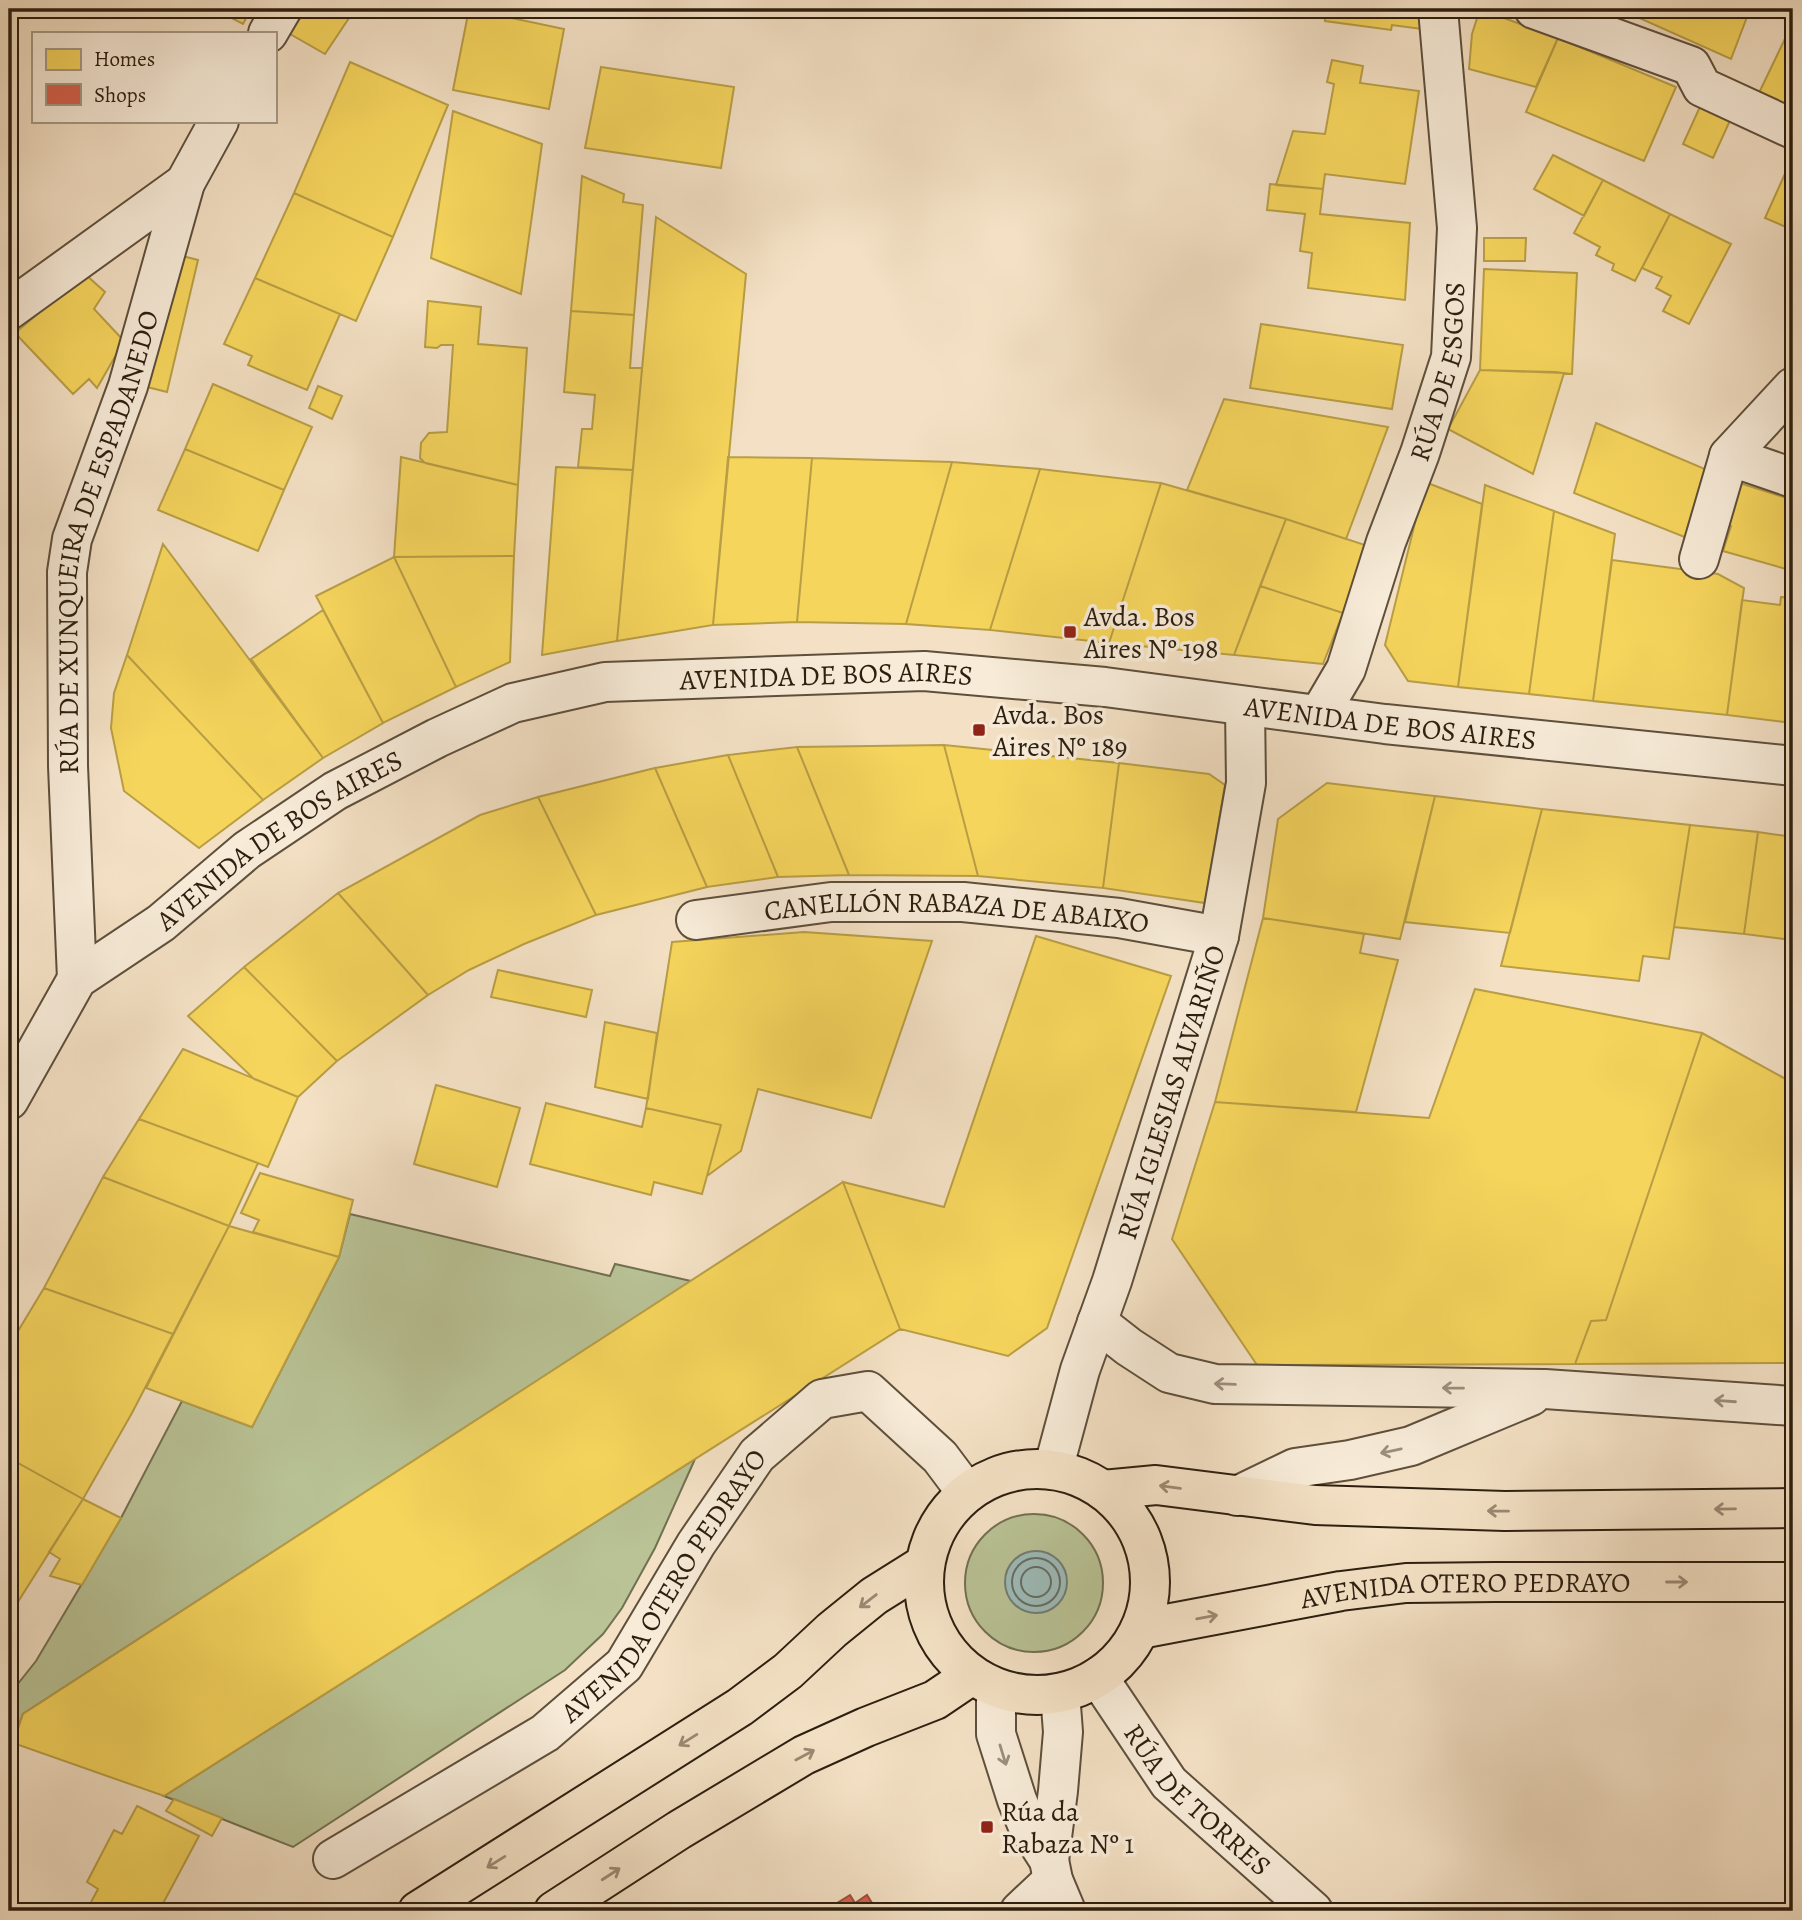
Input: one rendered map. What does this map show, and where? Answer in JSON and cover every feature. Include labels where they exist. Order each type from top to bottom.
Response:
[{"type":"main road","points":[[1022,1470],[1052,1470],[1076,1475],[1103,1490],[1120,1505],[1135,1525],[1145,1548],[1150,1575],[1147,1610],[1140,1629],[1117,1662],[1078,1688],[1060,1693],[1025,1695],[984,1681],[951,1658],[931,1628],[923,1596],[925,1564],[935,1534],[953,1508],[967,1493],[992,1478],[1022,1470]]},
{"type":"main road","points":[[1103,1490],[1156,1485],[1315,1505],[1505,1511],[1793,1508]]},
{"type":"main road","points":[[418,1911],[740,1707],[788,1671],[874,1596],[925,1564]]},
{"type":"main road","name":"AVENIDA OTERO PEDRAYO","points":[[1140,1629],[1341,1591],[1406,1583],[1793,1582]]},
{"type":"main road","points":[[554,1911],[679,1830],[804,1755],[866,1727],[984,1681]]},
{"type":"street","points":[[269,32],[282,9]]},
{"type":"street","name":"RÚA DE ESGOS","points":[[1319,715],[1346,669],[1386,542],[1420,453],[1451,357],[1457,228],[1438,9]]},
{"type":"street","points":[[1534,9],[1690,66],[1702,87],[1793,129]]},
{"type":"street","name":"RÚA DE XUNQUEIRA DE ESPADANEDO","points":[[77,979],[68,766],[67,572],[70,550],[128,386],[185,183],[218,122]]},
{"type":"street","points":[[9,310],[185,183]]},
{"type":"street","points":[[1699,559],[1729,456],[1793,387]]},
{"type":"street","points":[[1729,456],[1793,478]]},
{"type":"street","name":"AVENIDA DE BOS AIRES","points":[[9,1100],[77,979],[161,923],[247,850],[335,791],[437,738],[513,703],[605,682],[924,671],[1105,687],[1385,724],[1793,766]]},
{"type":"street","name":"RÚA IGLESIAS ALVARIÑO","points":[[1052,1470],[1080,1370],[1219,936],[1246,783],[1245,706]]},
{"type":"street","name":"CANELLÓN RABAZA DE ABAIXO","points":[[696,920],[831,902],[963,902],[1119,918],[1219,936]]},
{"type":"street","points":[[1097,1322],[1168,1373],[1215,1384],[1545,1389],[1793,1406]]},
{"type":"street","points":[[1237,1496],[1294,1468],[1350,1460],[1411,1446],[1545,1389]]},
{"type":"street","name":"AVENIDA OTERO PEDRAYO","points":[[333,1859],[545,1733],[624,1665],[696,1544],[757,1455],[822,1399],[868,1391],[940,1457],[967,1493]]},
{"type":"street","name":"RÚA DE TORRES","points":[[1098,1677],[1169,1783],[1312,1911]]},
{"type":"street","points":[[984,1681],[996,1734],[1017,1801],[1056,1884]]},
{"type":"street","points":[[1056,1884],[1057,1803],[1063,1732],[1060,1693]]},
{"type":"street","points":[[1020,1911],[1056,1884]]},
{"type":"green space","points":[[350,1214],[610,1276],[615,1264],[691,1281],[23,1714],[13,1743],[9,1742],[9,1695],[36,1661],[121,1518],[182,1401],[252,1427],[339,1257]]},
{"type":"green space","points":[[695,1459],[655,1548],[622,1608],[603,1634],[565,1670],[293,1847],[164,1796]]},
{"type":"green space","points":[[1034,1514],[1060,1519],[1083,1534],[1098,1557],[1103,1583],[1098,1609],[1083,1632],[1060,1647],[1034,1652],[1008,1647],[985,1632],[970,1609],[965,1583],[970,1557],[985,1534],[1008,1519]]},
{"type":"water","points":[[1030,1551],[1042,1551],[1058,1560],[1065,1570],[1065,1594],[1058,1604],[1042,1613],[1030,1613],[1019,1608],[1010,1599],[1005,1588],[1005,1576],[1010,1565],[1019,1556]]},
{"type":"building: Homes","points":[[214,9],[251,9],[243,24]]},
{"type":"building: Homes","points":[[306,9],[355,9],[325,54],[290,34]]},
{"type":"building: Homes","points":[[469,9],[564,29],[549,109],[453,90]]},
{"type":"building: Homes","points":[[1324,9],[1422,9],[1430,30],[1392,25],[1391,30],[1325,21]]},
{"type":"building: Homes","points":[[1480,9],[1558,38],[1536,87],[1469,69],[1472,34]]},
{"type":"building: Homes","points":[[1640,9],[1750,9],[1731,59],[1637,17]]},
{"type":"building: Homes","points":[[1793,22],[1793,113],[1757,97]]},
{"type":"building: Homes","points":[[1558,38],[1676,87],[1644,161],[1526,112]]},
{"type":"building: Homes","points":[[1332,60],[1363,66],[1360,83],[1419,91],[1405,184],[1325,174],[1323,189],[1276,185],[1293,131],[1325,134],[1334,84],[1327,82]]},
{"type":"building: Homes","points":[[350,62],[448,105],[393,237],[294,193]]},
{"type":"building: Homes","points":[[601,67],[734,87],[721,168],[585,148]]},
{"type":"building: Homes","points":[[1703,100],[1733,114],[1713,158],[1683,144]]},
{"type":"building: Homes","points":[[453,111],[542,144],[521,294],[431,258]]},
{"type":"building: Homes","points":[[1553,155],[1603,180],[1584,216],[1534,189]]},
{"type":"building: Homes","points":[[1793,156],[1793,230],[1765,218]]},
{"type":"building: Homes","points":[[582,176],[624,194],[623,202],[643,205],[634,315],[571,311]]},
{"type":"building: Homes","points":[[1603,180],[1670,214],[1635,281],[1612,270],[1614,264],[1596,255],[1600,247],[1574,233]]},
{"type":"building: Homes","points":[[1270,184],[1323,189],[1320,214],[1410,223],[1405,300],[1308,288],[1312,253],[1300,251],[1305,214],[1267,210]]},
{"type":"building: Homes","points":[[294,193],[393,237],[356,321],[255,278]]},
{"type":"building: Homes","points":[[1670,214],[1731,244],[1689,324],[1663,311],[1671,296],[1656,288],[1662,277],[1642,268]]},
{"type":"building: Homes","points":[[656,217],[746,274],[713,625],[617,641]]},
{"type":"building: Homes","points":[[1484,238],[1526,238],[1525,261],[1484,261]]},
{"type":"building: Homes","points":[[175,254],[198,260],[167,392],[147,387]]},
{"type":"building: Homes","points":[[1484,269],[1577,273],[1572,374],[1480,370]]},
{"type":"building: Homes","points":[[85,274],[105,292],[94,309],[124,341],[97,388],[89,379],[73,394],[15,333]]},
{"type":"building: Homes","points":[[255,278],[340,314],[307,390],[248,365],[252,356],[224,344]]},
{"type":"building: Homes","points":[[428,301],[481,307],[478,344],[527,348],[518,485],[425,463],[420,458],[421,443],[429,433],[447,432],[453,345],[425,347]]},
{"type":"building: Homes","points":[[571,311],[634,315],[630,368],[642,368],[633,470],[578,467],[582,429],[592,429],[595,395],[564,392]]},
{"type":"building: Homes","points":[[1261,324],[1403,345],[1392,409],[1250,388]]},
{"type":"building: Homes","points":[[1480,370],[1564,373],[1533,474],[1448,429]]},
{"type":"building: Homes","points":[[213,384],[312,427],[284,490],[185,449]]},
{"type":"building: Homes","points":[[318,386],[342,396],[332,419],[309,408]]},
{"type":"building: Homes","points":[[1224,399],[1388,427],[1346,539],[1187,490]]},
{"type":"building: Homes","points":[[1596,423],[1712,472],[1692,540],[1574,493]]},
{"type":"building: Homes","points":[[185,449],[284,490],[258,551],[158,510]]},
{"type":"building: Homes","points":[[401,457],[518,485],[514,556],[394,557]]},
{"type":"building: Homes","points":[[728,457],[812,458],[797,622],[713,625]]},
{"type":"building: Homes","points":[[812,458],[952,462],[906,624],[797,622]]},
{"type":"building: Homes","points":[[952,462],[1040,469],[990,630],[906,624]]},
{"type":"building: Homes","points":[[556,467],[633,470],[617,641],[542,655]]},
{"type":"building: Homes","points":[[1040,469],[1161,483],[1109,643],[990,630]]},
{"type":"building: Homes","points":[[1730,480],[1793,500],[1793,571],[1723,551],[1731,526],[1717,521]]},
{"type":"building: Homes","points":[[1425,482],[1482,504],[1458,687],[1408,681],[1385,645]]},
{"type":"building: Homes","points":[[1161,483],[1286,519],[1234,655],[1109,643]]},
{"type":"building: Homes","points":[[1485,485],[1554,511],[1529,694],[1458,687]]},
{"type":"building: Homes","points":[[1554,511],[1615,534],[1593,701],[1529,694]]},
{"type":"building: Homes","points":[[1286,519],[1368,546],[1343,613],[1260,586]]},
{"type":"building: Homes","points":[[163,544],[323,758],[263,800],[127,655]]},
{"type":"building: Homes","points":[[514,556],[510,662],[456,687],[394,557]]},
{"type":"building: Homes","points":[[394,557],[456,687],[383,723],[316,596]]},
{"type":"building: Homes","points":[[1612,560],[1718,574],[1744,588],[1727,715],[1593,701]]},
{"type":"building: Homes","points":[[1260,586],[1343,613],[1323,664],[1234,655]]},
{"type":"building: Homes","points":[[1781,597],[1793,598],[1793,723],[1727,715],[1742,600],[1780,605]]},
{"type":"building: Homes","points":[[323,610],[383,723],[323,758],[251,659]]},
{"type":"building: Homes","points":[[127,655],[263,800],[199,848],[124,791],[111,728],[114,693]]},
{"type":"building: Homes","points":[[944,745],[1119,763],[1103,888],[978,876]]},
{"type":"building: Homes","points":[[944,745],[978,876],[849,875],[797,747]]},
{"type":"building: Homes","points":[[797,747],[849,875],[778,877],[728,755]]},
{"type":"building: Homes","points":[[728,755],[778,877],[707,887],[655,768]]},
{"type":"building: Homes","points":[[1119,763],[1209,774],[1225,785],[1205,903],[1103,888]]},
{"type":"building: Homes","points":[[655,768],[707,887],[596,915],[538,797]]},
{"type":"building: Homes","points":[[1327,783],[1435,796],[1400,939],[1263,918],[1278,819]]},
{"type":"building: Homes","points":[[1435,796],[1542,809],[1510,933],[1405,922]]},
{"type":"building: Homes","points":[[538,797],[596,915],[469,970],[428,995],[338,893],[480,815]]},
{"type":"building: Homes","points":[[1542,809],[1690,825],[1669,959],[1643,956],[1639,981],[1501,966]]},
{"type":"building: Homes","points":[[1690,825],[1758,832],[1744,934],[1674,927]]},
{"type":"building: Homes","points":[[1758,832],[1793,837],[1793,940],[1744,934]]},
{"type":"building: Homes","points":[[338,893],[428,995],[337,1061],[244,967]]},
{"type":"building: Homes","points":[[1263,918],[1364,934],[1360,953],[1398,960],[1356,1112],[1215,1102]]},
{"type":"building: Homes","points":[[804,932],[932,941],[871,1118],[758,1089],[741,1151],[707,1176],[721,1125],[646,1108],[672,942]]},
{"type":"building: Homes","points":[[1036,936],[1171,976],[1047,1328],[1008,1356],[900,1329],[843,1182],[944,1207]]},
{"type":"building: Homes","points":[[244,967],[337,1061],[298,1097],[254,1079],[188,1016]]},
{"type":"building: Homes","points":[[498,970],[592,990],[586,1017],[491,997]]},
{"type":"building: Homes","points":[[1475,989],[1702,1033],[1606,1320],[1591,1321],[1575,1364],[1257,1365],[1172,1239],[1215,1102],[1429,1118]]},
{"type":"building: Homes","points":[[605,1022],[657,1033],[648,1099],[595,1087]]},
{"type":"building: Homes","points":[[1702,1033],[1793,1083],[1793,1363],[1575,1364],[1591,1321],[1606,1320]]},
{"type":"building: Homes","points":[[183,1049],[298,1097],[268,1167],[139,1119]]},
{"type":"building: Homes","points":[[436,1085],[520,1108],[497,1187],[414,1164]]},
{"type":"building: Homes","points":[[546,1103],[642,1127],[646,1108],[721,1125],[702,1194],[654,1182],[651,1195],[530,1164]]},
{"type":"building: Homes","points":[[139,1119],[258,1163],[229,1226],[103,1177]]},
{"type":"building: Homes","points":[[260,1173],[353,1200],[339,1257],[253,1232],[259,1220],[241,1213]]},
{"type":"building: Homes","points":[[103,1177],[229,1226],[173,1334],[44,1288]]},
{"type":"building: Homes","points":[[843,1182],[900,1329],[164,1796],[13,1743],[23,1714]]},
{"type":"building: Homes","points":[[229,1226],[339,1257],[252,1427],[146,1388]]},
{"type":"building: Homes","points":[[44,1288],[173,1334],[83,1499],[9,1458],[9,1346]]},
{"type":"building: Homes","points":[[9,1458],[83,1499],[9,1616]]},
{"type":"building: Homes","points":[[83,1499],[121,1518],[82,1585],[50,1576],[60,1559],[49,1552]]},
{"type":"building: Homes","points":[[174,1799],[222,1818],[212,1836],[166,1811]]},
{"type":"building: Homes","points":[[137,1806],[199,1836],[159,1911],[104,1911],[90,1904],[98,1889],[87,1882],[114,1830],[122,1834]]},
{"type":"building: Shops","points":[[850,1895],[855,1903],[867,1895],[877,1911],[824,1911]]},
{"type":"place","name":"Avda. Bos Aires Nº 198","points":[[1070,632]]},
{"type":"place","name":"Avda. Bos Aires Nº 189","points":[[979,730]]},
{"type":"place","name":"Rúa da Rabaza Nº 1","points":[[987,1827]]}]
